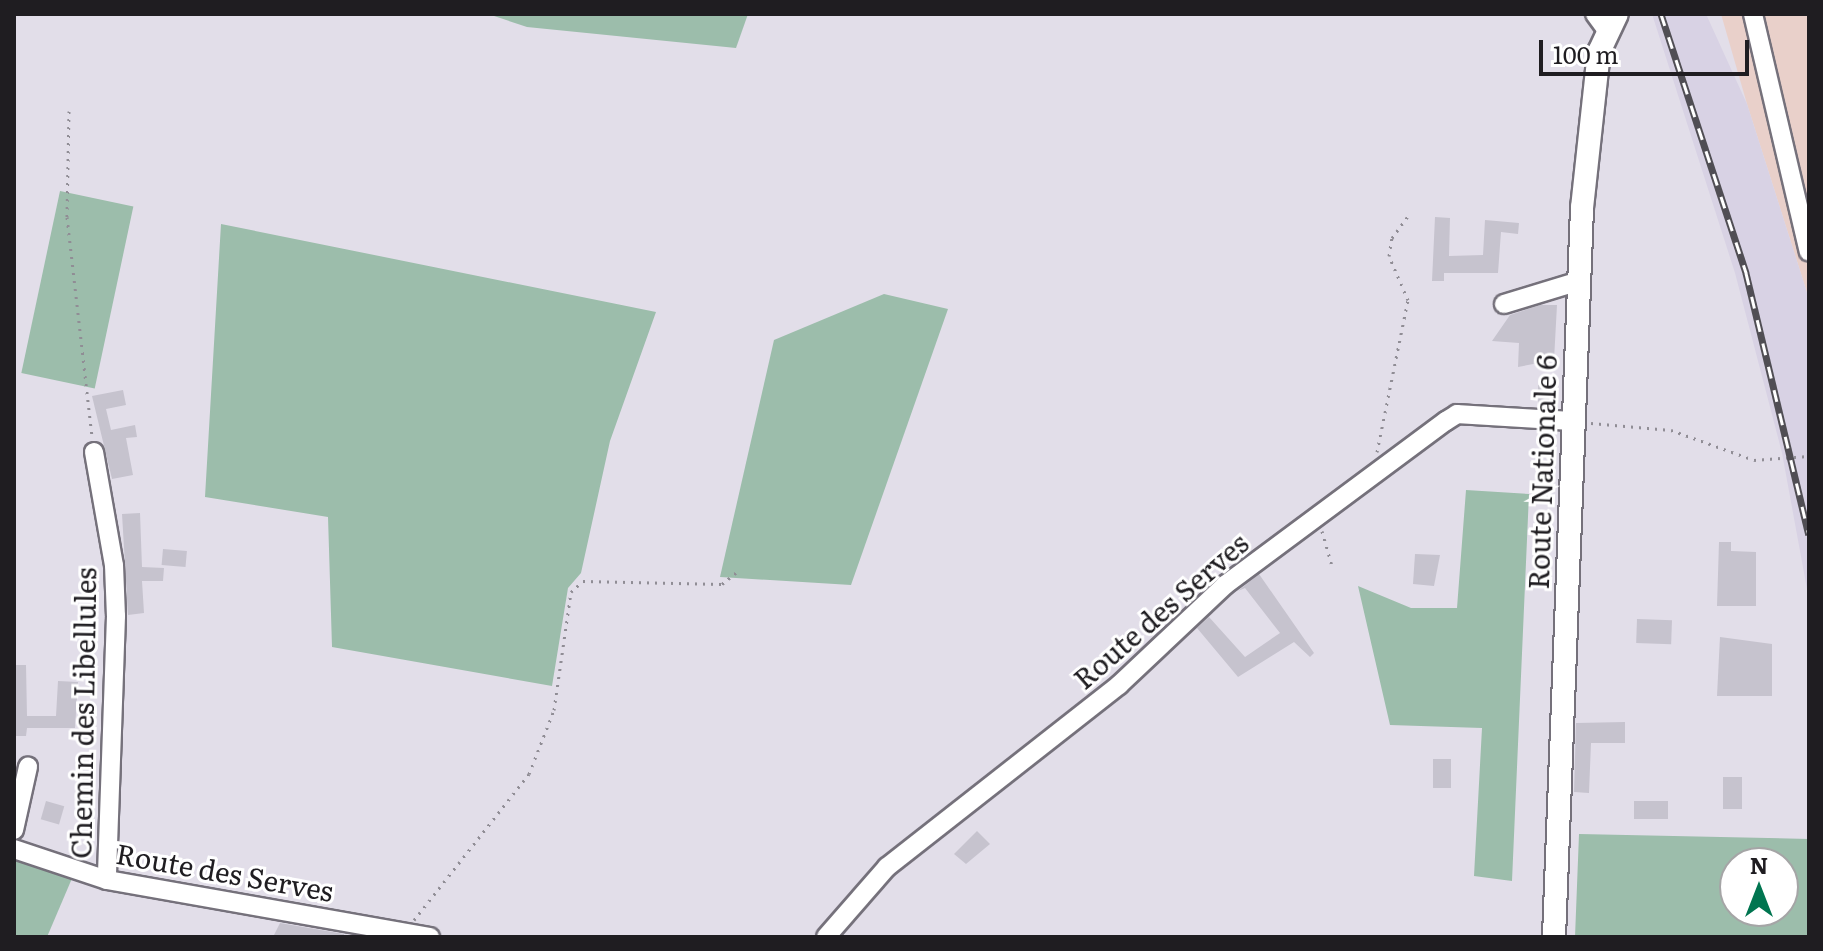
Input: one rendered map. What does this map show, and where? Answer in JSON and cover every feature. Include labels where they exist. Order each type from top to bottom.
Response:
[{"type":"main road","name":"Route Nationale 6","points":[[1554,937],[1571,421],[1579,281],[1591,95],[1607,20]]},
{"type":"street","points":[[1753,14],[1809,252]]},
{"type":"street","points":[[1504,304],[1579,281]]},
{"type":"street","name":"Route des Serves","points":[[826,937],[887,867],[1119,685],[1191,614],[1457,414],[1571,421]]},
{"type":"street","name":"Chemin des Libellules","points":[[94,452],[114,565],[116,616],[107,880]]},
{"type":"street","points":[[14,830],[28,767]]},
{"type":"street","name":"Route des Serves","points":[[14,849],[107,880],[409,930],[430,937]]},
{"type":"path","points":[[69,111],[67,217],[81,380],[94,452]]},
{"type":"path","points":[[1379,472],[1377,453],[1408,300],[1389,256],[1392,238],[1408,216]]},
{"type":"path","points":[[1571,421],[1671,430],[1754,460],[1809,456]]},
{"type":"path","points":[[1318,516],[1332,566]]},
{"type":"path","points":[[409,930],[422,902],[529,774],[554,710],[571,592],[583,581],[722,584],[738,571]]},
{"type":"shaded area","points":[[1652,14],[1706,14],[1747,104],[1809,299],[1809,600],[1782,453],[1735,273]]},
{"type":"shaded area","points":[[1721,14],[1809,14],[1809,299],[1747,104]]},
{"type":"green space","points":[[488,14],[748,14],[736,48],[527,27]]},
{"type":"green space","points":[[60,191],[133,207],[95,389],[21,373]]},
{"type":"green space","points":[[221,224],[656,312],[610,441],[581,573],[568,588],[552,686],[332,647],[328,517],[205,497]]},
{"type":"green space","points":[[884,294],[948,309],[851,585],[720,577],[774,340]]},
{"type":"green space","points":[[1466,490],[1529,494],[1512,881],[1474,876],[1482,728],[1390,725],[1358,586],[1411,608],[1457,608]]},
{"type":"green space","points":[[1579,834],[1809,839],[1809,937],[1575,937]]},
{"type":"green space","points":[[14,857],[73,876],[47,937],[14,937]]},
{"type":"building","points":[[1435,217],[1450,218],[1449,256],[1483,255],[1485,220],[1519,223],[1518,234],[1501,232],[1498,273],[1444,273],[1444,281],[1432,281]]},
{"type":"building","points":[[1540,305],[1557,305],[1554,360],[1518,367],[1519,343],[1492,341],[1510,315]]},
{"type":"building","points":[[1538,385],[1554,385],[1552,408],[1538,407]]},
{"type":"building","points":[[123,390],[126,405],[106,409],[111,430],[135,425],[137,437],[126,438],[133,475],[112,479],[92,396]]},
{"type":"building","points":[[140,513],[142,567],[164,568],[163,581],[142,581],[144,613],[128,615],[122,514]]},
{"type":"building","points":[[1719,542],[1731,542],[1731,551],[1756,552],[1756,606],[1717,606]]},
{"type":"building","points":[[163,549],[187,551],[186,567],[162,565]]},
{"type":"building","points":[[1415,554],[1440,555],[1434,586],[1413,584]]},
{"type":"building","points":[[1259,574],[1314,653],[1310,657],[1294,642],[1238,677],[1197,628],[1209,617],[1245,657],[1280,633],[1245,588],[1238,591]]},
{"type":"building","points":[[1637,619],[1672,620],[1671,644],[1636,643]]},
{"type":"building","points":[[1720,637],[1772,644],[1772,696],[1717,696]]},
{"type":"building","points":[[14,665],[26,665],[27,716],[56,716],[58,681],[78,682],[75,728],[27,728],[26,736],[14,736]]},
{"type":"building","points":[[1625,722],[1625,743],[1591,743],[1589,793],[1574,792],[1576,723]]},
{"type":"building","points":[[1433,759],[1451,759],[1451,788],[1433,788]]},
{"type":"building","points":[[1723,777],[1742,777],[1742,809],[1723,809]]},
{"type":"building","points":[[46,801],[64,806],[59,825],[41,819]]},
{"type":"building","points":[[1634,801],[1668,801],[1668,819],[1634,819]]},
{"type":"building","points":[[977,831],[990,844],[966,864],[954,854]]},
{"type":"building","points":[[280,923],[344,934],[344,937],[273,937]]},
{"type":"railway","points":[[1661,14],[1746,273],[1809,535]]}]
